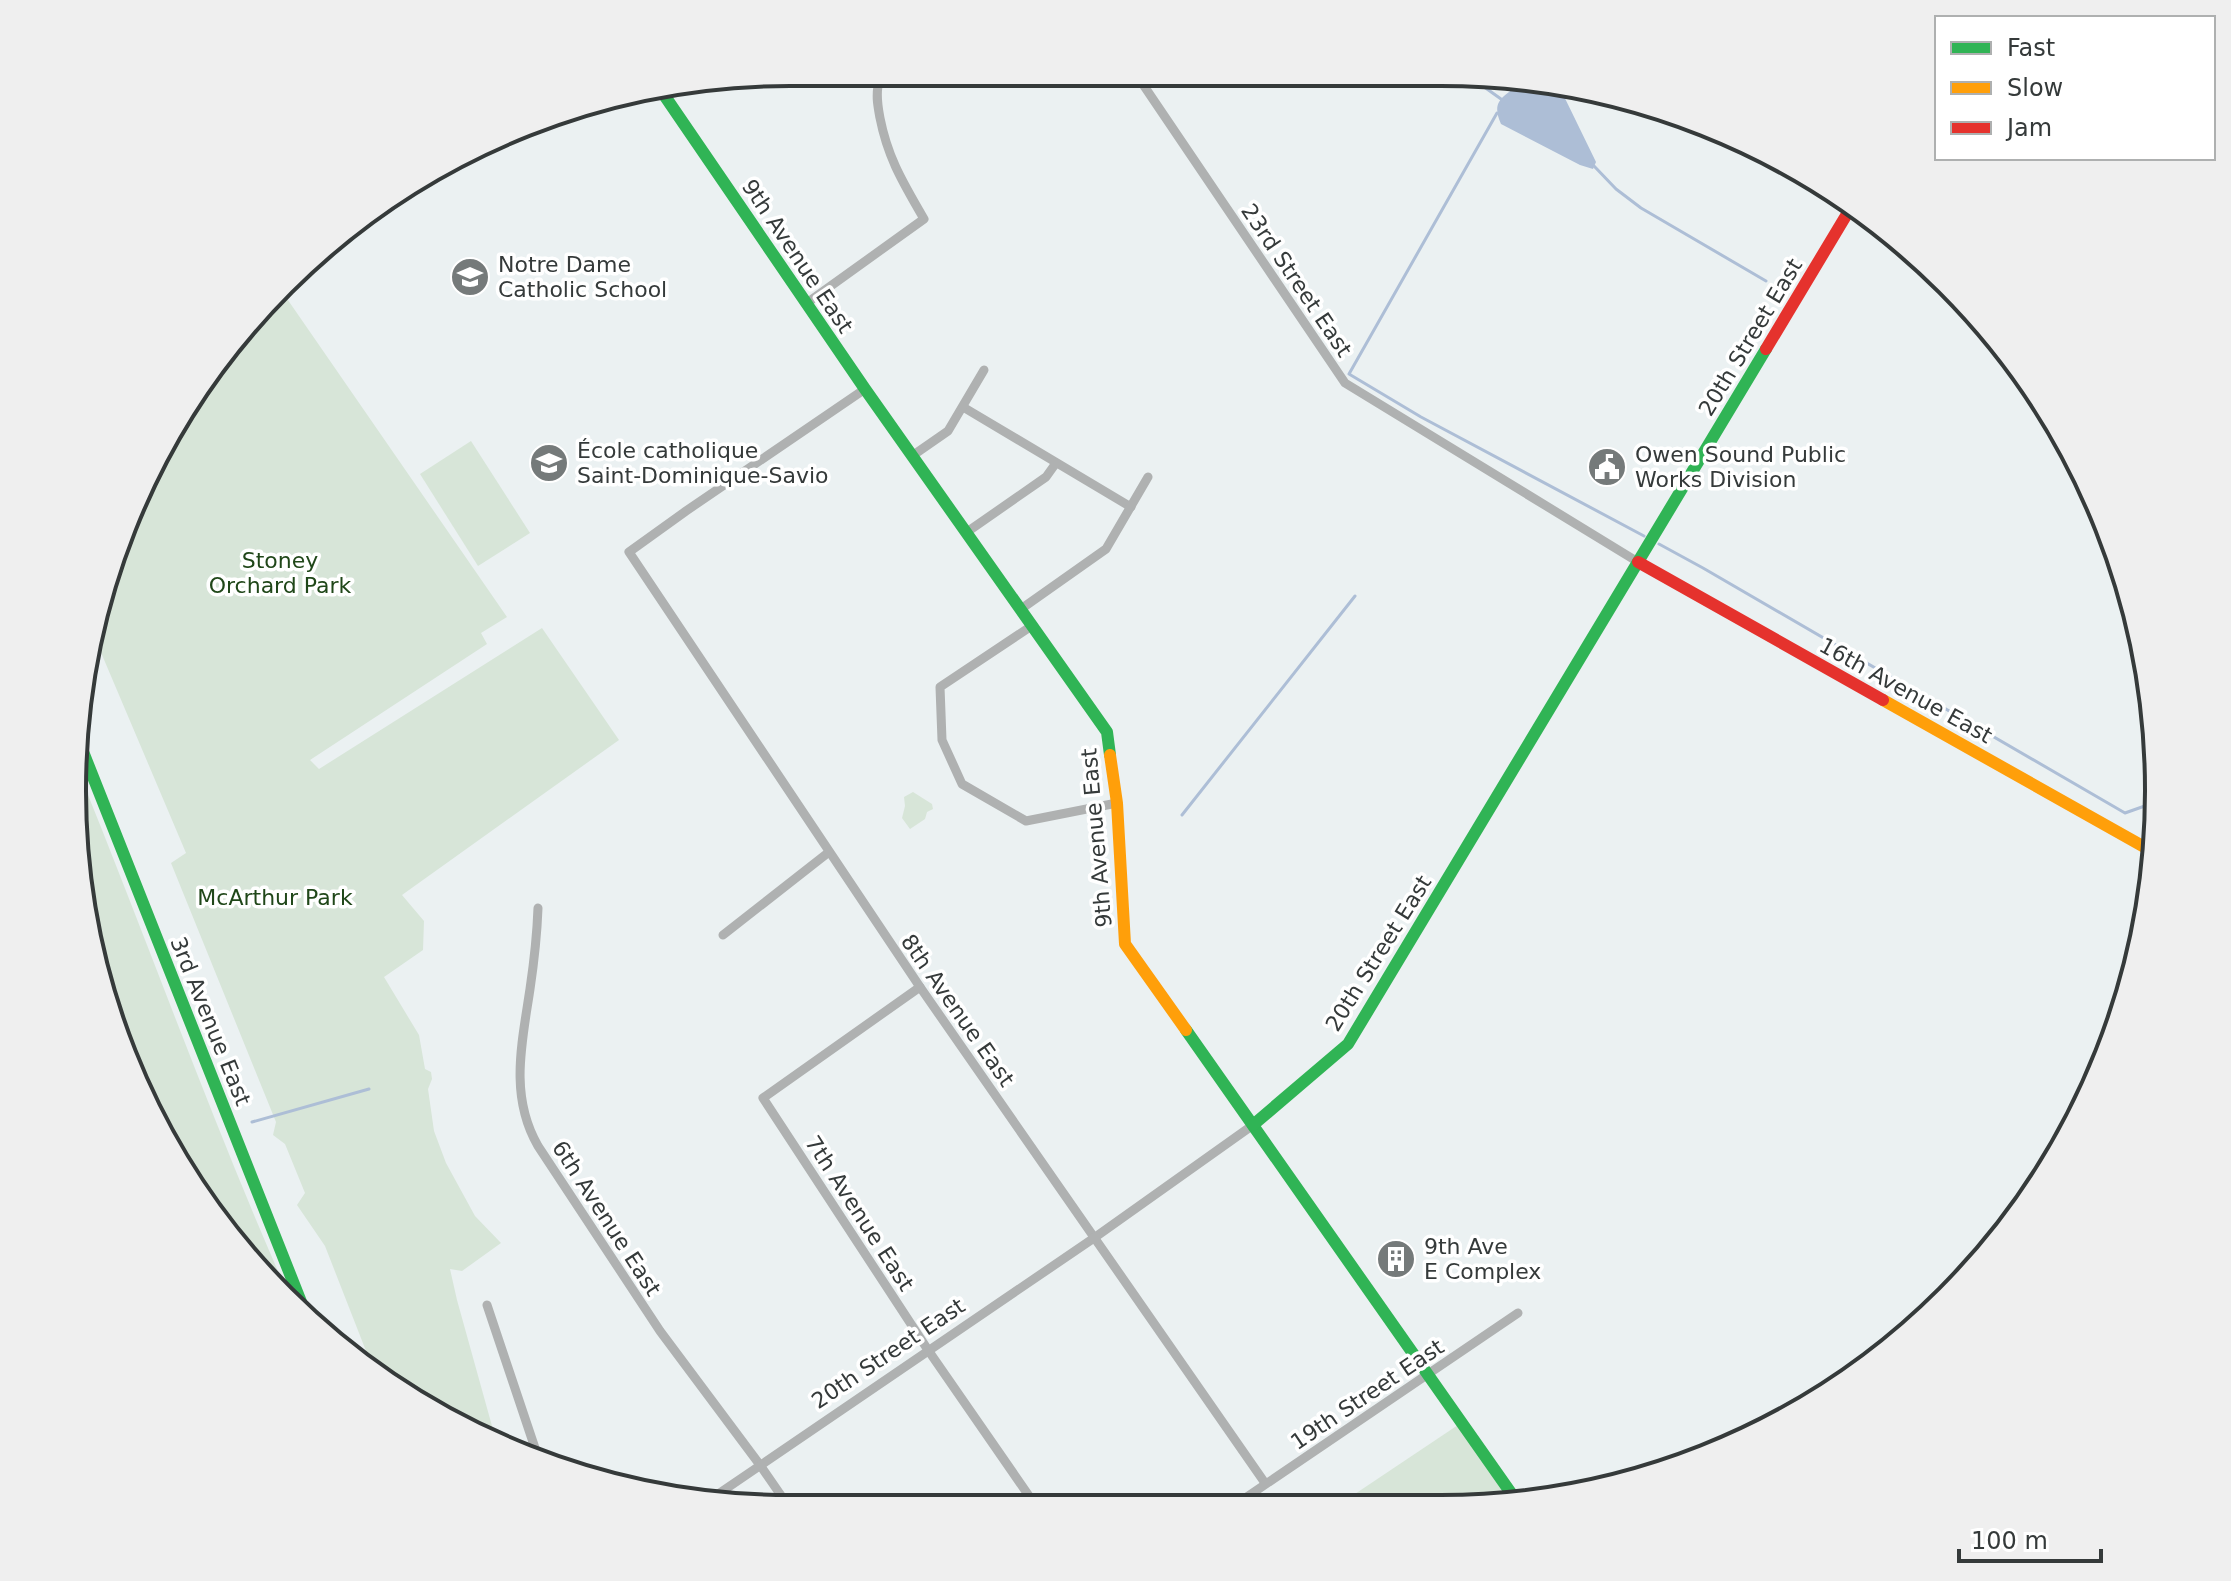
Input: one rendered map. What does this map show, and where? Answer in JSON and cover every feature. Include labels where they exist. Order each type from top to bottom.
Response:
[{"type":"street","points":[[807,303],[924,219],[894,168],[884,138],[876,97],[878,86]]},
{"type":"street","name":"23rd Street East","points":[[1144,86],[1345,383],[1638,562]]},
{"type":"street","name":"9th Avenue East","points":[[666,98],[865,389],[1107,732],[1117,803],[1125,944],[1510,1491]]},
{"type":"street","name":"20th Street East","points":[[722,1491],[1094,1238],[1253,1125],[1348,1044],[1846,215]]},
{"type":"street","points":[[912,456],[948,431],[984,370]]},
{"type":"street","name":"8th Avenue East","points":[[865,389],[629,552],[920,987],[1265,1483]]},
{"type":"street","points":[[963,407],[1131,507]]},
{"type":"street","points":[[967,532],[1046,477],[1056,463]]},
{"type":"street","points":[[1021,609],[1106,549],[1148,477]]},
{"type":"street","name":"16th Avenue East","points":[[1638,562],[2142,846]]},
{"type":"street","points":[[1033,625],[940,687],[942,740],[962,784],[1026,821],[1117,803]]},
{"type":"street","name":"3rd Avenue East","points":[[87,762],[298,1295]]},
{"type":"street","points":[[723,935],[829,852]]},
{"type":"street","name":"6th Avenue East","points":[[538,908],[520,1055],[520,1094],[527,1124],[538,1146],[660,1331],[780,1495]]},
{"type":"street","name":"7th Avenue East","points":[[920,987],[763,1098],[928,1350],[1028,1495]]},
{"type":"street","points":[[487,1305],[534,1446]]},
{"type":"street","name":"19th Street East","points":[[1249,1495],[1518,1313]]},
{"type":"green space","points":[[287,298],[507,617],[481,633],[487,644],[310,760],[319,769],[542,628],[619,740],[402,895],[424,921],[423,950],[384,977],[419,1035],[425,1069],[431,1072],[428,1089],[434,1131],[446,1163],[475,1216],[501,1243],[462,1271],[450,1269],[493,1428],[438,1401],[367,1352],[325,1246],[297,1205],[305,1193],[285,1144],[273,1135],[276,1122],[171,863],[186,853],[100,651],[123,564],[180,438],[232,362]]},
{"type":"green space","points":[[471,441],[530,533],[478,566],[420,474]]},
{"type":"green space","points":[[86,790],[209,1104],[280,1276],[205,1182],[180,1143],[140,1060],[123,1017],[100,928],[92,882]]},
{"type":"green space","points":[[913,792],[932,804],[933,809],[910,829],[902,818],[904,797]]},
{"type":"green space","points":[[1458,1425],[1505,1491],[1440,1495],[1353,1495]]},
{"type":"water","points":[[1511,90],[1565,98],[1596,162],[1593,169],[1501,124],[1497,108]]},
{"type":"waterway","points":[[1486,88],[1501,99]]},
{"type":"waterway","points":[[1497,113],[1349,374],[1421,417],[1644,536]]},
{"type":"waterway","points":[[1594,166],[1616,189],[1641,208],[1766,281]]},
{"type":"waterway","points":[[1659,544],[2125,813],[2144,806]]},
{"type":"waterway","points":[[1182,815],[1355,596]]},
{"type":"waterway","points":[[252,1122],[369,1089]]},
{"type":"traffic: fast","points":[[666,98],[865,389],[1107,732],[1110,755]]},
{"type":"traffic: fast","points":[[1253,1125],[1348,1044],[1766,349]]},
{"type":"traffic: fast","points":[[87,762],[298,1295]]},
{"type":"traffic: fast","points":[[1186,1030],[1510,1491]]},
{"type":"traffic: slow","points":[[1883,700],[2142,846]]},
{"type":"traffic: slow","points":[[1110,755],[1117,803],[1125,944],[1186,1030]]},
{"type":"traffic: jam","points":[[1766,349],[1846,215]]},
{"type":"traffic: jam","points":[[1638,562],[1883,700]]},
{"type":"place","name":"Notre Dame Catholic School","points":[[470,277]]},
{"type":"place","name":"École catholique Saint-Dominique-Savio","points":[[549,463]]},
{"type":"place","name":"Owen Sound Public Works Division","points":[[1607,467]]},
{"type":"place","name":"9th Ave E Complex","points":[[1396,1259]]},
{"type":"park label","name":"Stoney Orchard Park","points":[[280,572]]},
{"type":"park label","name":"McArthur Park","points":[[275,897]]}]
